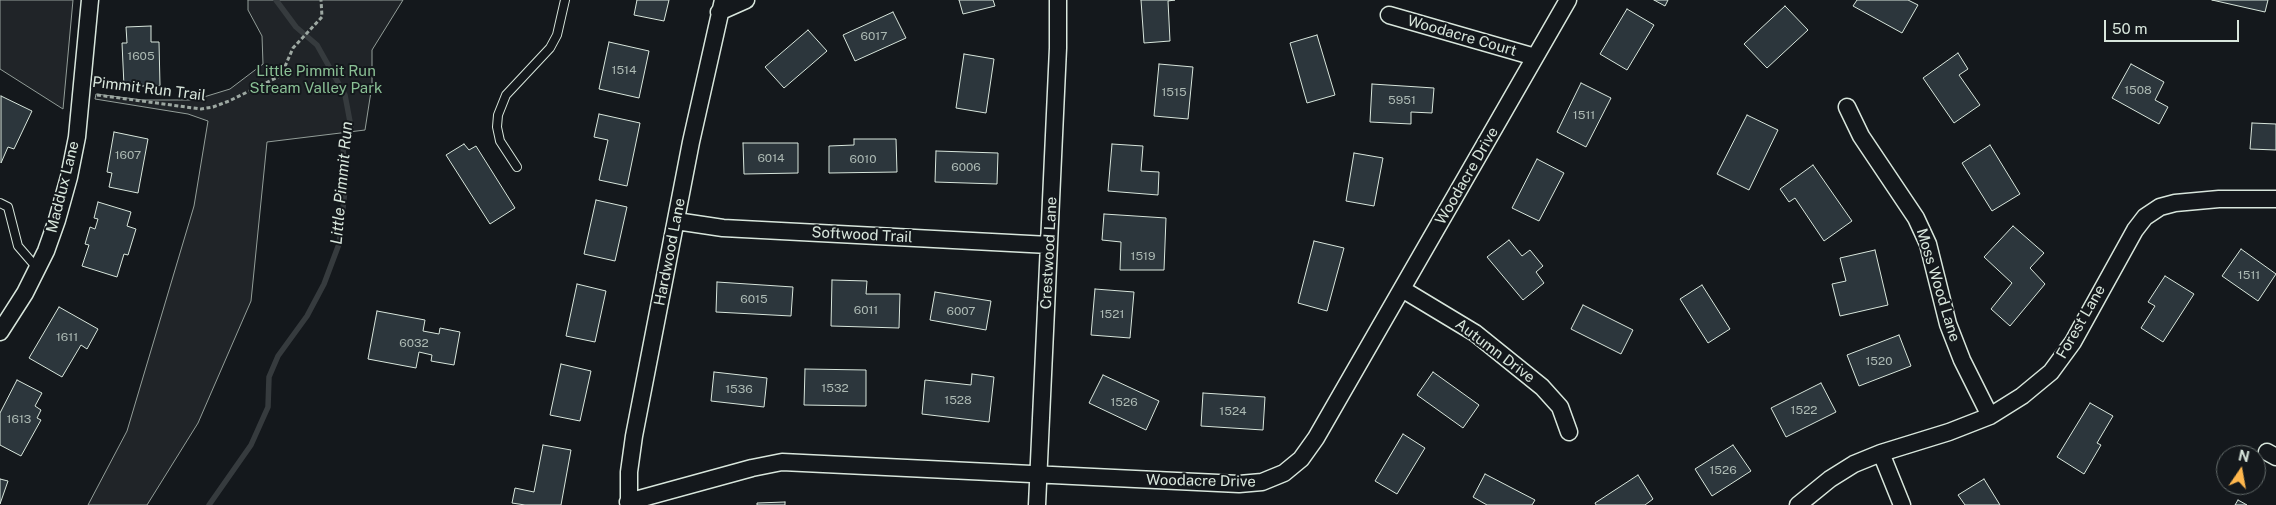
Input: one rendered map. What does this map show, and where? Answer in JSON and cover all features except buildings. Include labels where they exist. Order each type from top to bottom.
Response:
[{"type":"street","name":"Maddux Lane","points":[[0,332],[25,293],[37,268],[57,220],[69,177],[82,92],[90,0]]},
{"type":"street","points":[[721,6],[746,0]]},
{"type":"street","name":"Crestwood Lane","points":[[1037,505],[1058,48],[1058,0]]},
{"type":"street","name":"Woodacre Drive","points":[[628,504],[752,468],[782,462],[1240,484],[1262,482],[1284,473],[1301,459],[1309,448],[1568,0]]},
{"type":"street","name":"Hardwood Lane","points":[[628,504],[629,472],[634,436],[721,6]]},
{"type":"street","name":"Woodacre Court","points":[[1389,15],[1535,57]]},
{"type":"street","name":"Moss Wood Lane","points":[[1847,107],[1861,136],[1916,218],[1928,244],[1948,324],[1962,360],[1990,416]]},
{"type":"street","name":"Forest Lane","points":[[1798,505],[1830,479],[1854,464],[1881,452],[1949,432],[1990,416],[2022,396],[2051,372],[2073,342],[2134,230],[2145,217],[2160,208],[2174,203],[2220,199],[2276,199]]},
{"type":"street","name":"Softwood Trail","points":[[676,221],[723,228],[1049,245]]},
{"type":"street","name":"Autumn Drive","points":[[1402,289],[1475,333],[1542,387],[1560,407],[1569,432]]},
{"type":"street","points":[[1881,452],[1902,505]]},
{"type":"lane","points":[[518,167],[500,141],[497,128],[498,114],[506,95],[550,48],[557,34],[565,0]]},
{"type":"lane","points":[[0,203],[8,207],[18,246],[37,268]]},
{"type":"path","name":"Pimmit Run Trail","points":[[82,92],[190,108],[213,108],[278,77],[284,71],[293,48],[322,17],[321,0]]},
{"type":"green space","points":[[0,0],[73,0],[63,109],[0,69]]},
{"type":"green space","name":"Little Pimmit Run Stream Valley Park","points":[[248,0],[403,0],[372,50],[372,85],[365,130],[267,142],[251,301],[198,423],[147,505],[88,505],[127,431],[194,206],[208,121],[188,114],[95,99],[96,94],[143,100],[194,100],[230,89],[263,64],[262,36],[248,10]]},
{"type":"waterway","name":"Little Pimmit Run","points":[[209,505],[251,445],[268,407],[269,377],[278,356],[307,316],[324,284],[339,244],[345,190],[343,143],[351,127],[345,95],[317,45],[296,27],[276,0]]}]
